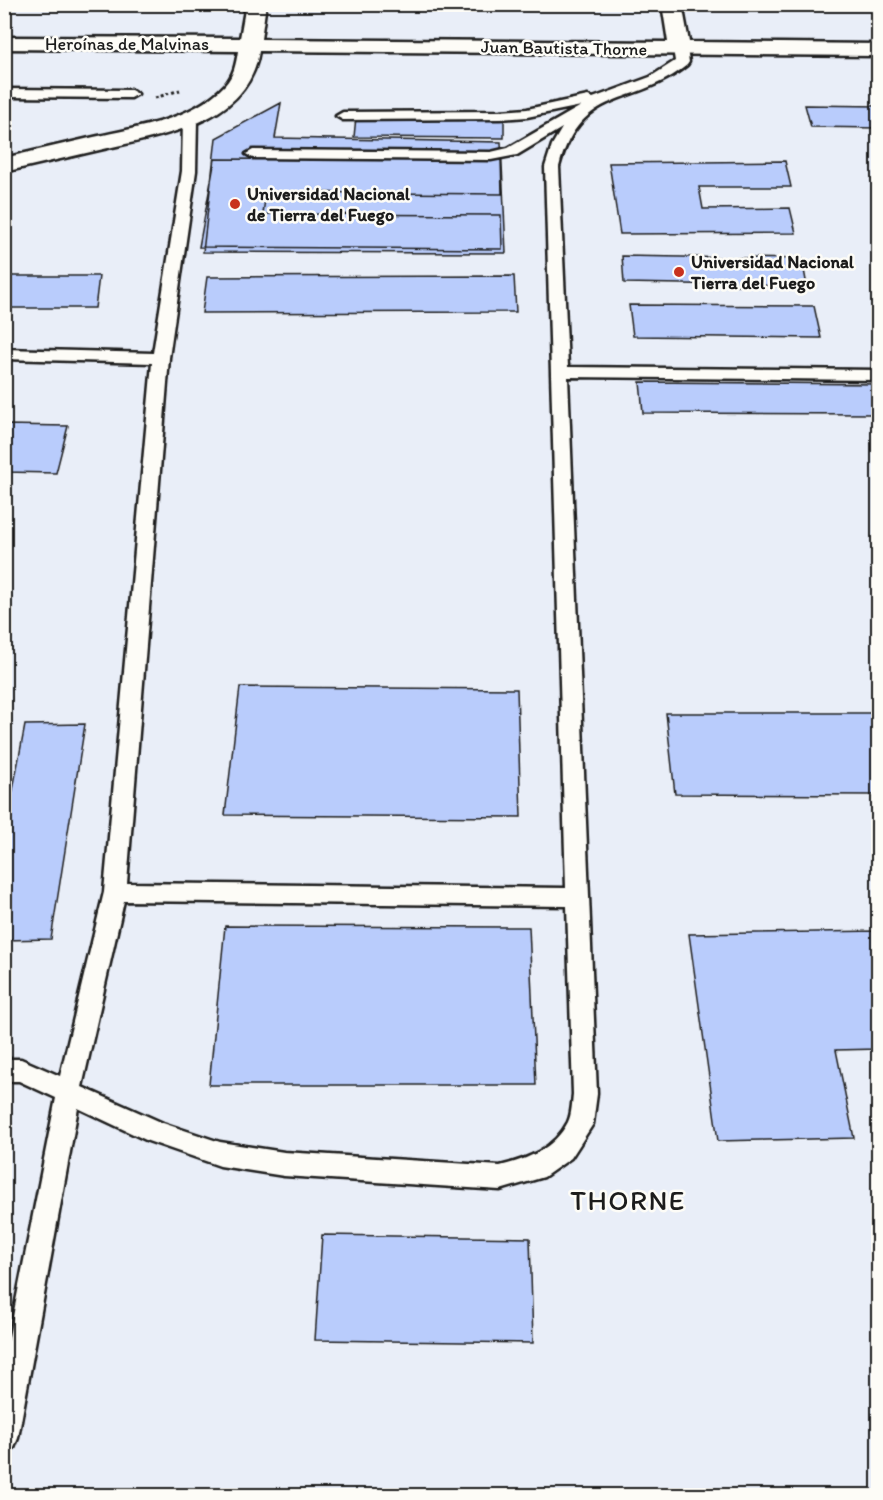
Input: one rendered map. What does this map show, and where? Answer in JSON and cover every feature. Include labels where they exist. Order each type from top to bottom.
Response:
[{"type":"street","points":[[4,165],[147,132],[190,119],[233,88],[246,69],[256,4]]},
{"type":"street","points":[[672,4],[680,49]]},
{"type":"street","name":"Heroínas de Malvinas","points":[[4,43],[250,44]]},
{"type":"street","name":"Juan Bautista Thorne","points":[[250,44],[879,50]]},
{"type":"lane","points":[[343,116],[527,113],[603,97],[647,84],[675,69],[682,62],[680,49]]},
{"type":"lane","points":[[4,93],[131,94]]},
{"type":"lane","points":[[253,154],[491,156],[512,152],[532,142],[603,97]]},
{"type":"lane","points":[[4,1070],[21,1070],[157,1133],[220,1154],[284,1164],[500,1178],[535,1168],[562,1150],[580,1124],[585,1094],[552,167],[556,149],[581,110]]},
{"type":"lane","points":[[4,1438],[69,1092],[116,892],[161,358],[189,171],[190,119]]},
{"type":"lane","points":[[4,354],[161,358]]},
{"type":"lane","points":[[560,372],[879,375]]},
{"type":"lane","points":[[116,892],[578,897]]},
{"type":"building","name":"Universidad Nacional de Tierra del Fuego","points":[[281,103],[275,138],[501,142],[506,253],[203,252],[216,138]]},
{"type":"building","points":[[805,105],[878,106],[878,128],[811,127]]},
{"type":"building","points":[[356,117],[504,118],[504,138],[354,137]]},
{"type":"building","name":"Universidad Nacional de Tierra del Fuego","points":[[215,159],[501,160],[502,194],[266,192],[263,214],[501,215],[502,249],[199,247]]},
{"type":"building","points":[[785,161],[791,187],[699,187],[703,209],[790,208],[796,233],[620,234],[609,163]]},
{"type":"building","name":"Universidad Nacional Tierra del Fuego","points":[[622,256],[802,259],[807,286],[624,283]]},
{"type":"building","points":[[4,276],[99,276],[95,308],[4,308]]},
{"type":"building","points":[[514,276],[516,312],[202,313],[207,277]]},
{"type":"building","points":[[629,305],[814,306],[821,338],[633,336]]},
{"type":"building","points":[[640,382],[878,384],[878,414],[643,413]]},
{"type":"building","points":[[4,425],[68,426],[56,473],[4,472]]},
{"type":"building","points":[[240,687],[517,689],[521,817],[225,815]]},
{"type":"building","points":[[666,713],[878,713],[878,795],[675,794]]},
{"type":"building","points":[[85,724],[51,939],[4,940],[4,838],[25,725]]},
{"type":"building","points":[[225,926],[529,927],[536,1085],[209,1085]]},
{"type":"building","points":[[878,931],[878,1049],[836,1050],[854,1138],[718,1141],[689,934]]},
{"type":"building","points":[[322,1235],[530,1238],[533,1343],[315,1340]]},
{"type":"place","name":"Universidad Nacional de Tierra del Fuego","points":[[235,204]]},
{"type":"place","name":"Universidad Nacional Tierra del Fuego","points":[[679,272]]},
{"type":"district","name":"THORNE","points":[[628,1200]]}]
